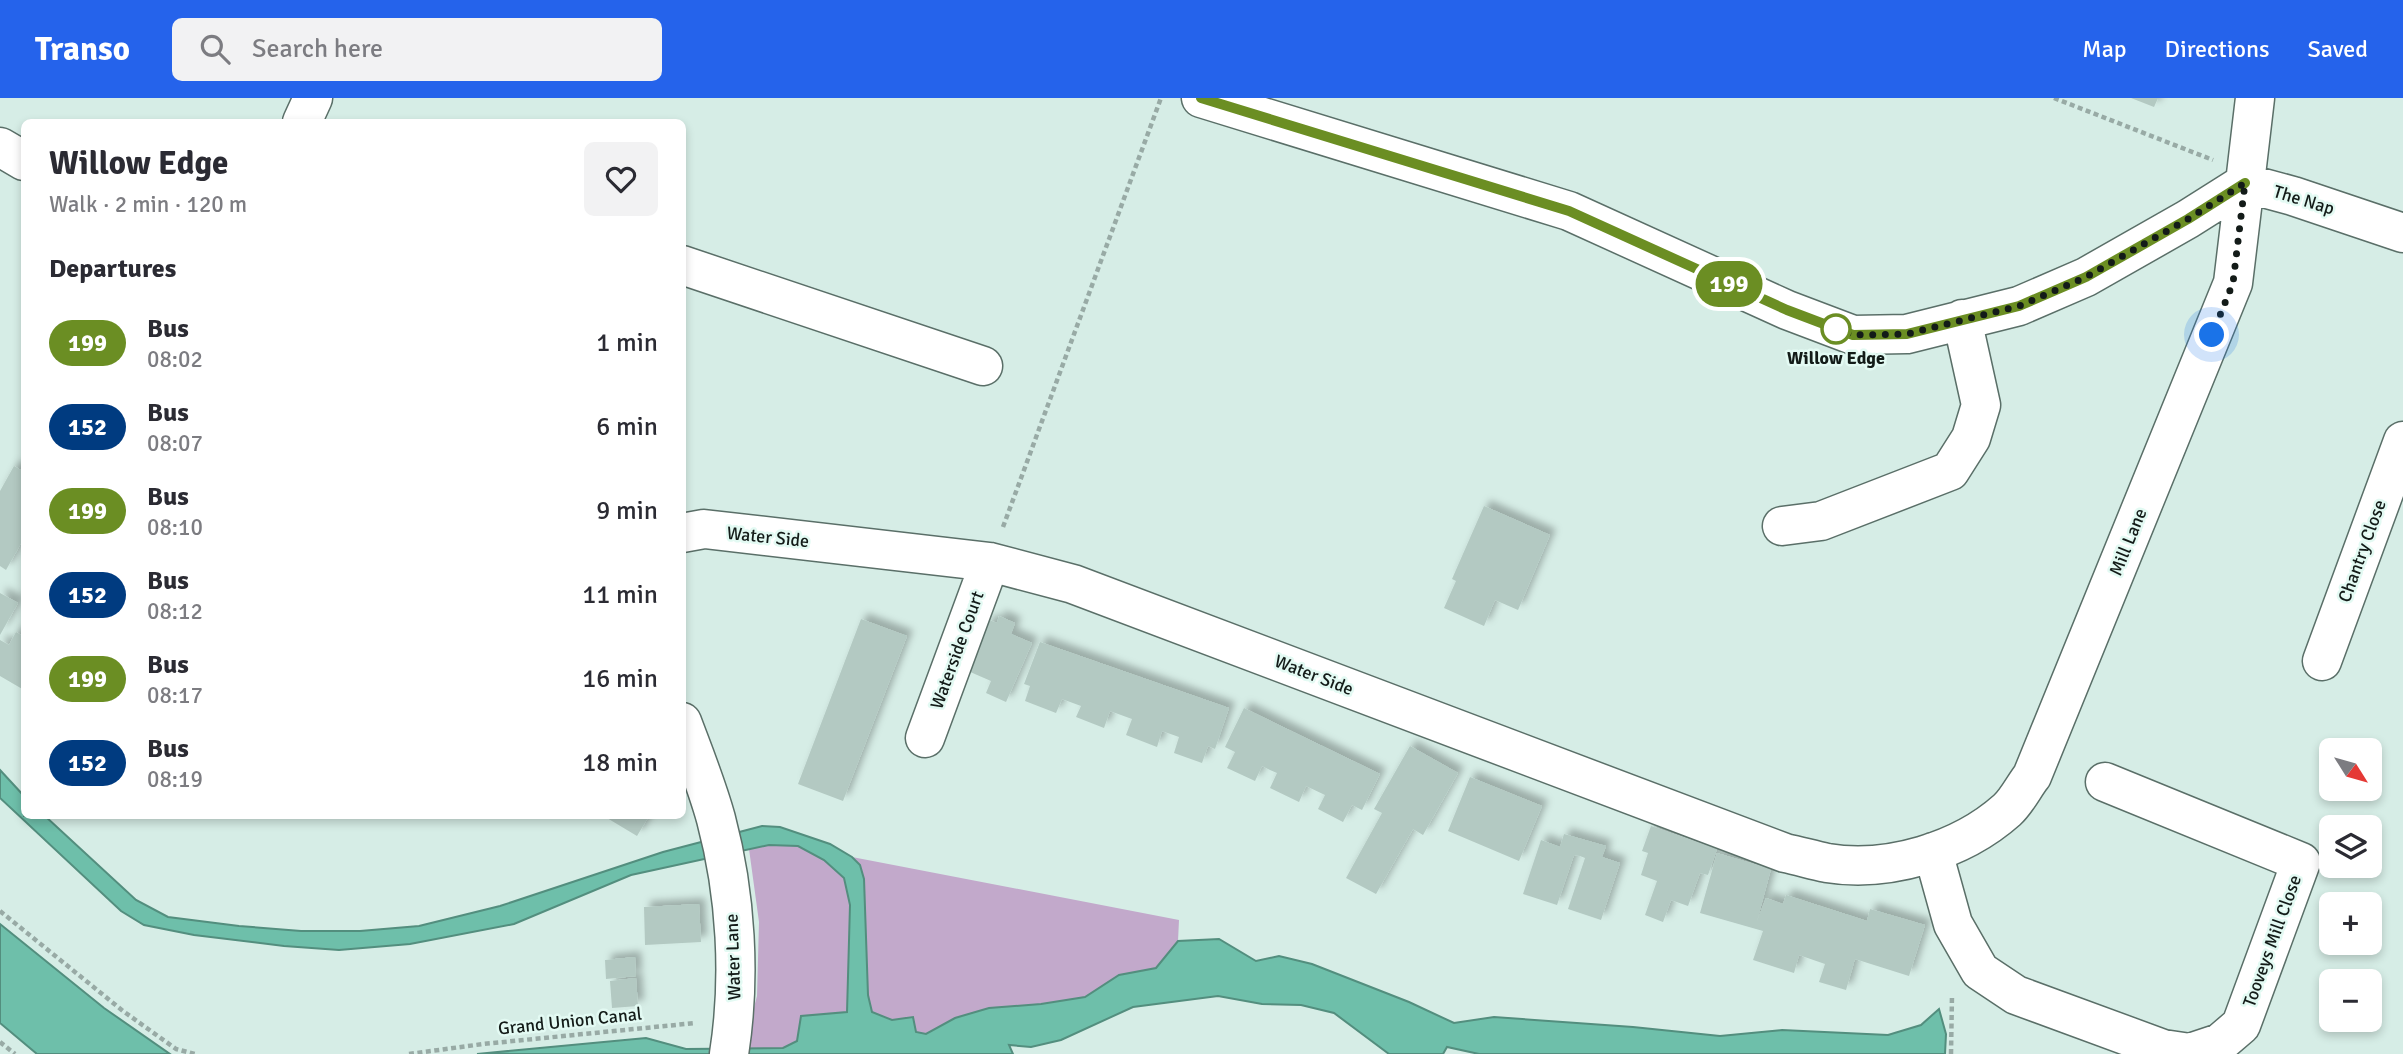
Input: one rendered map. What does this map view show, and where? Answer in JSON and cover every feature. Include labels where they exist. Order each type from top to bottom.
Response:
[{"type":"street","points":[[303,119],[313,98]]},
{"type":"street","points":[[1201,98],[1569,211],[1787,310],[1853,335],[1907,334],[2019,306],[2086,277],[2188,219],[2245,183],[2255,98]]},
{"type":"street","points":[[0,147],[21,159]]},
{"type":"street","name":"The Nap","points":[[2245,183],[2294,196],[2403,233]]},
{"type":"street","name":"Mill Lane","points":[[1933,852],[1976,831],[2008,809],[2032,776],[2233,283],[2245,183]]},
{"type":"street","points":[[686,266],[983,366]]},
{"type":"street","points":[[1782,526],[1821,521],[1950,471],[1971,438],[1981,405],[1962,319]]},
{"type":"street","name":"Chantry Close","points":[[2322,661],[2403,440]]},
{"type":"street","name":"Water Side","points":[[686,532],[704,529],[990,562],[1073,583],[1785,853],[1829,863],[1885,864],[1933,852]]},
{"type":"street","name":"Waterside Court","points":[[925,738],[990,562]]},
{"type":"street","name":"Water Lane","points":[[686,733],[716,818],[725,861],[734,932],[732,1037]]},
{"type":"street","name":"Tooveys Mill Close","points":[[1933,852],[1953,924],[1980,971],[2016,995],[2163,1049],[2190,1053],[2220,1043],[2241,1025],[2313,867],[2105,782]]},
{"type":"path","points":[[990,562],[1161,98]]},
{"type":"path","points":[[2054,98],[2218,163],[2245,183]]},
{"type":"path","points":[[0,911],[134,1019],[176,1049],[195,1054]]},
{"type":"path","name":"Grand Union Canal","points":[[409,1054],[483,1044],[732,1037]]},
{"type":"path","points":[[0,1042],[15,1054]]},
{"type":"shaded area","points":[[0,770],[21,793],[21,818],[0,798]]},
{"type":"shaded area","points":[[22,819],[48,819],[136,900],[168,917],[301,931],[360,931],[419,926],[500,906],[663,852],[762,826],[780,827],[830,844],[860,865],[864,879],[868,995],[872,1012],[892,1020],[913,1017],[916,1032],[926,1034],[955,1018],[989,1008],[1085,997],[1119,975],[1156,968],[1178,941],[1219,939],[1256,961],[1279,956],[1312,964],[1409,1002],[1454,1023],[1494,1017],[1720,1036],[1782,1030],[1888,1035],[1921,1025],[1939,1009],[1946,1034],[1945,1054],[1479,1054],[1447,1047],[1443,1054],[1389,1054],[1334,1013],[1301,1005],[1262,1004],[1218,996],[1133,1007],[1061,1040],[1031,1047],[1009,1045],[1013,1054],[477,1054],[646,1038],[686,1049],[783,1048],[797,1041],[801,1016],[847,1012],[850,905],[844,878],[824,860],[798,846],[769,845],[631,875],[514,924],[410,944],[339,950],[284,946],[194,935],[144,925],[121,911]]},
{"type":"shaded area","points":[[769,845],[798,846],[824,860],[844,878],[850,905],[847,1012],[783,1048],[743,1048],[757,996],[759,922],[749,849]]},
{"type":"shaded area","points":[[852,857],[1179,920],[1178,941],[1156,968],[1119,975],[1085,997],[955,1018],[926,1034],[916,1032],[913,1018],[892,1020],[872,1013],[868,995],[864,879],[860,865]]},
{"type":"shaded area","points":[[0,924],[104,1008],[170,1054],[37,1054],[0,1023]]},
{"type":"building","points":[[2131,98],[2158,98],[2154,107]]},
{"type":"building","points":[[14,466],[21,470],[21,543],[6,570],[0,566],[0,491]]},
{"type":"building","points":[[1484,506],[1550,535],[1518,610],[1495,600],[1484,626],[1444,608],[1456,581],[1452,579]]},
{"type":"building","points":[[0,593],[18,603],[0,635]]},
{"type":"building","points":[[999,616],[1015,623],[1011,634],[1032,643],[1006,702],[986,693],[991,681],[968,671],[989,620],[997,623]]},
{"type":"building","points":[[861,619],[907,636],[843,801],[798,784]]},
{"type":"building","points":[[16,632],[21,635],[21,688],[0,676],[0,640],[9,645]]},
{"type":"building","points":[[1040,642],[1229,708],[1215,749],[1208,746],[1202,763],[1174,753],[1179,737],[1162,731],[1157,747],[1126,735],[1132,719],[1110,711],[1104,728],[1076,717],[1081,706],[1062,699],[1056,713],[1025,701],[1030,686],[1024,684]]},
{"type":"building","points":[[1244,708],[1380,774],[1362,810],[1352,805],[1343,822],[1318,809],[1325,795],[1306,786],[1299,802],[1270,788],[1277,773],[1262,766],[1255,781],[1227,768],[1235,752],[1225,747]]},
{"type":"building","points":[[1410,746],[1458,773],[1423,835],[1413,829],[1376,894],[1346,878],[1382,813],[1374,809]]},
{"type":"building","points":[[1470,777],[1542,806],[1519,861],[1448,831]]},
{"type":"building","points":[[609,819],[647,819],[637,836]]},
{"type":"building","points":[[1651,826],[1717,849],[1708,875],[1700,873],[1688,906],[1671,900],[1663,922],[1645,915],[1657,881],[1641,875],[1648,853],[1642,851]]},
{"type":"building","points":[[1564,834],[1606,846],[1602,857],[1620,863],[1601,920],[1568,909],[1585,858],[1580,856],[1574,855],[1557,905],[1523,894],[1541,840],[1560,847]]},
{"type":"building","points":[[1717,853],[1771,869],[1757,921],[1766,898],[1783,904],[1786,895],[1867,921],[1870,909],[1925,925],[1909,976],[1855,959],[1846,990],[1819,982],[1825,964],[1799,955],[1794,973],[1753,960],[1763,931],[1700,913]]},
{"type":"building","points":[[699,904],[701,942],[645,945],[644,907]]},
{"type":"building","points":[[635,957],[636,976],[606,979],[605,960]]},
{"type":"building","points":[[636,978],[638,1006],[612,1008],[610,981]]},
{"type":"bus line","name":"199","points":[[1201,98],[1569,211],[1787,310],[1853,335],[1907,334],[2019,306],[2086,277],[2245,183]]},
{"type":"place","name":"Willow Edge","points":[[1836,329]]},
{"type":"route","points":[[1836,329],[1830,327],[1853,335],[1907,334],[2019,306],[2086,277],[2245,183],[2233,283],[2212,335]]}]
